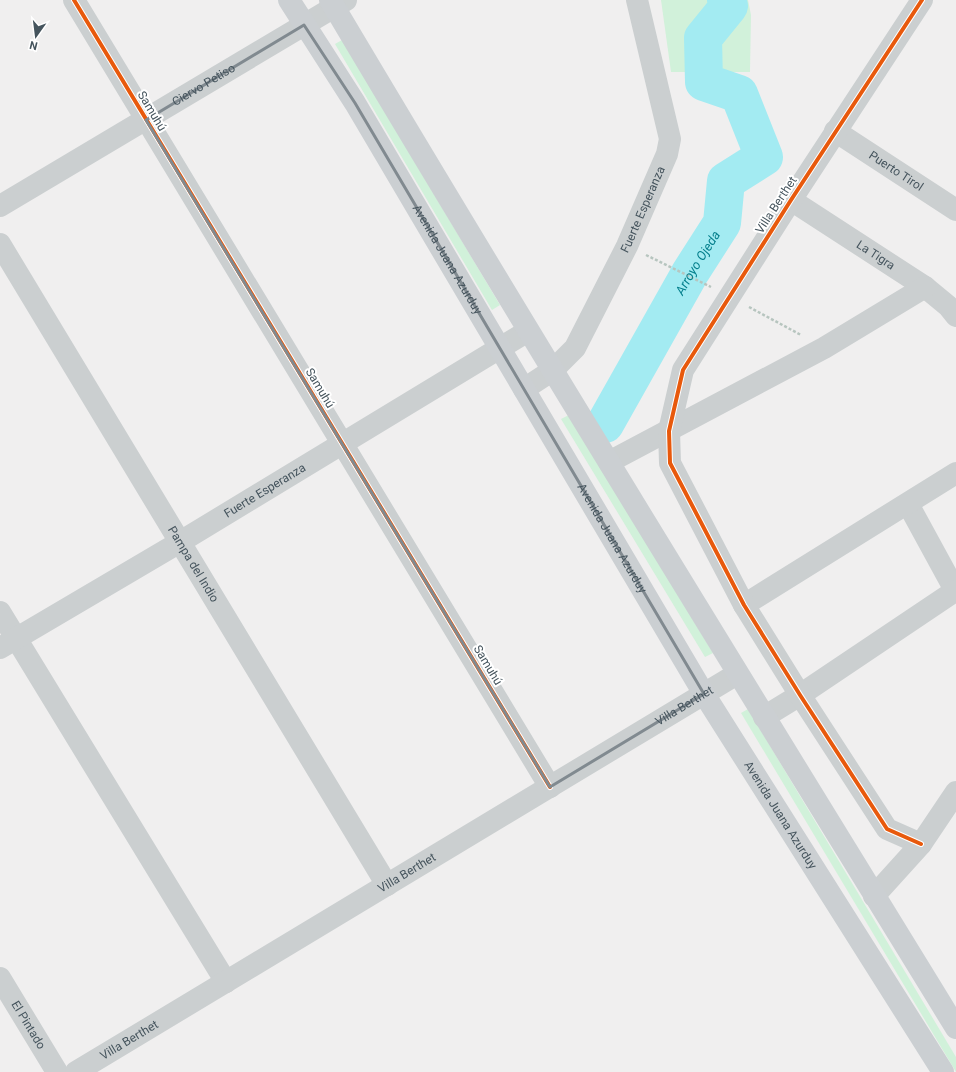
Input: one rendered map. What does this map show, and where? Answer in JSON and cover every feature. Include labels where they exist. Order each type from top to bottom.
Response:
[{"type":"main road","name":"Avenida Juana Azurduy","points":[[289,0],[355,103],[704,694],[944,1072]]},
{"type":"main road","points":[[337,2],[528,331],[956,1028]]},
{"type":"street","name":"Samuhú","points":[[74,0],[550,787]]},
{"type":"street","name":"Fuerte Esperanza","points":[[524,389],[553,370],[575,348],[627,246],[667,154],[670,139],[637,0]]},
{"type":"street","name":"Villa Berthet","points":[[922,0],[791,200],[683,370],[669,430],[670,463],[744,605],[800,695],[887,829],[922,844]]},
{"type":"street","name":"Ciervo Petiso","points":[[0,206],[304,25],[337,2]]},
{"type":"street","name":"Puerto Tirol","points":[[836,131],[956,210]]},
{"type":"street","name":"La Tigra","points":[[791,200],[925,287],[948,306],[956,316]]},
{"type":"street","name":"Pampa del Indio","points":[[0,244],[387,885]]},
{"type":"street","points":[[609,462],[824,348],[925,287]]},
{"type":"street","name":"Fuerte Esperanza","points":[[8,643],[180,542],[528,331]]},
{"type":"street","points":[[744,605],[956,473]]},
{"type":"street","points":[[764,717],[800,695],[956,592],[908,504]]},
{"type":"street","points":[[0,612],[8,643],[226,982]]},
{"type":"street","name":"Villa Berthet","points":[[76,1072],[738,674]]},
{"type":"street","points":[[874,896],[922,844],[956,792]]},
{"type":"street","name":"El Pintado","points":[[0,978],[57,1072]]},
{"type":"path","points":[[627,246],[707,285],[824,348]]},
{"type":"highlighted area","points":[[304,25],[355,103],[704,694],[550,787],[146,120]]},
{"type":"green space","points":[[661,0],[748,0],[751,15],[750,72],[671,72]]},
{"type":"green space","points":[[342,40],[500,305],[492,310],[335,44]]},
{"type":"green space","points":[[569,415],[713,653],[705,657],[561,419]]},
{"type":"green space","points":[[748,709],[956,1057],[956,1072],[741,713]]},
{"type":"waterway","name":"Arroyo Ojeda","points":[[605,424],[690,273],[722,223],[726,181],[764,157],[739,94],[704,82],[703,38],[729,6],[726,0]]},
{"type":"cycle path","points":[[74,0],[550,787]]},
{"type":"cycle path","points":[[921,844],[887,829],[800,695],[744,605],[670,463],[669,431],[683,370],[791,200],[922,0]]}]
